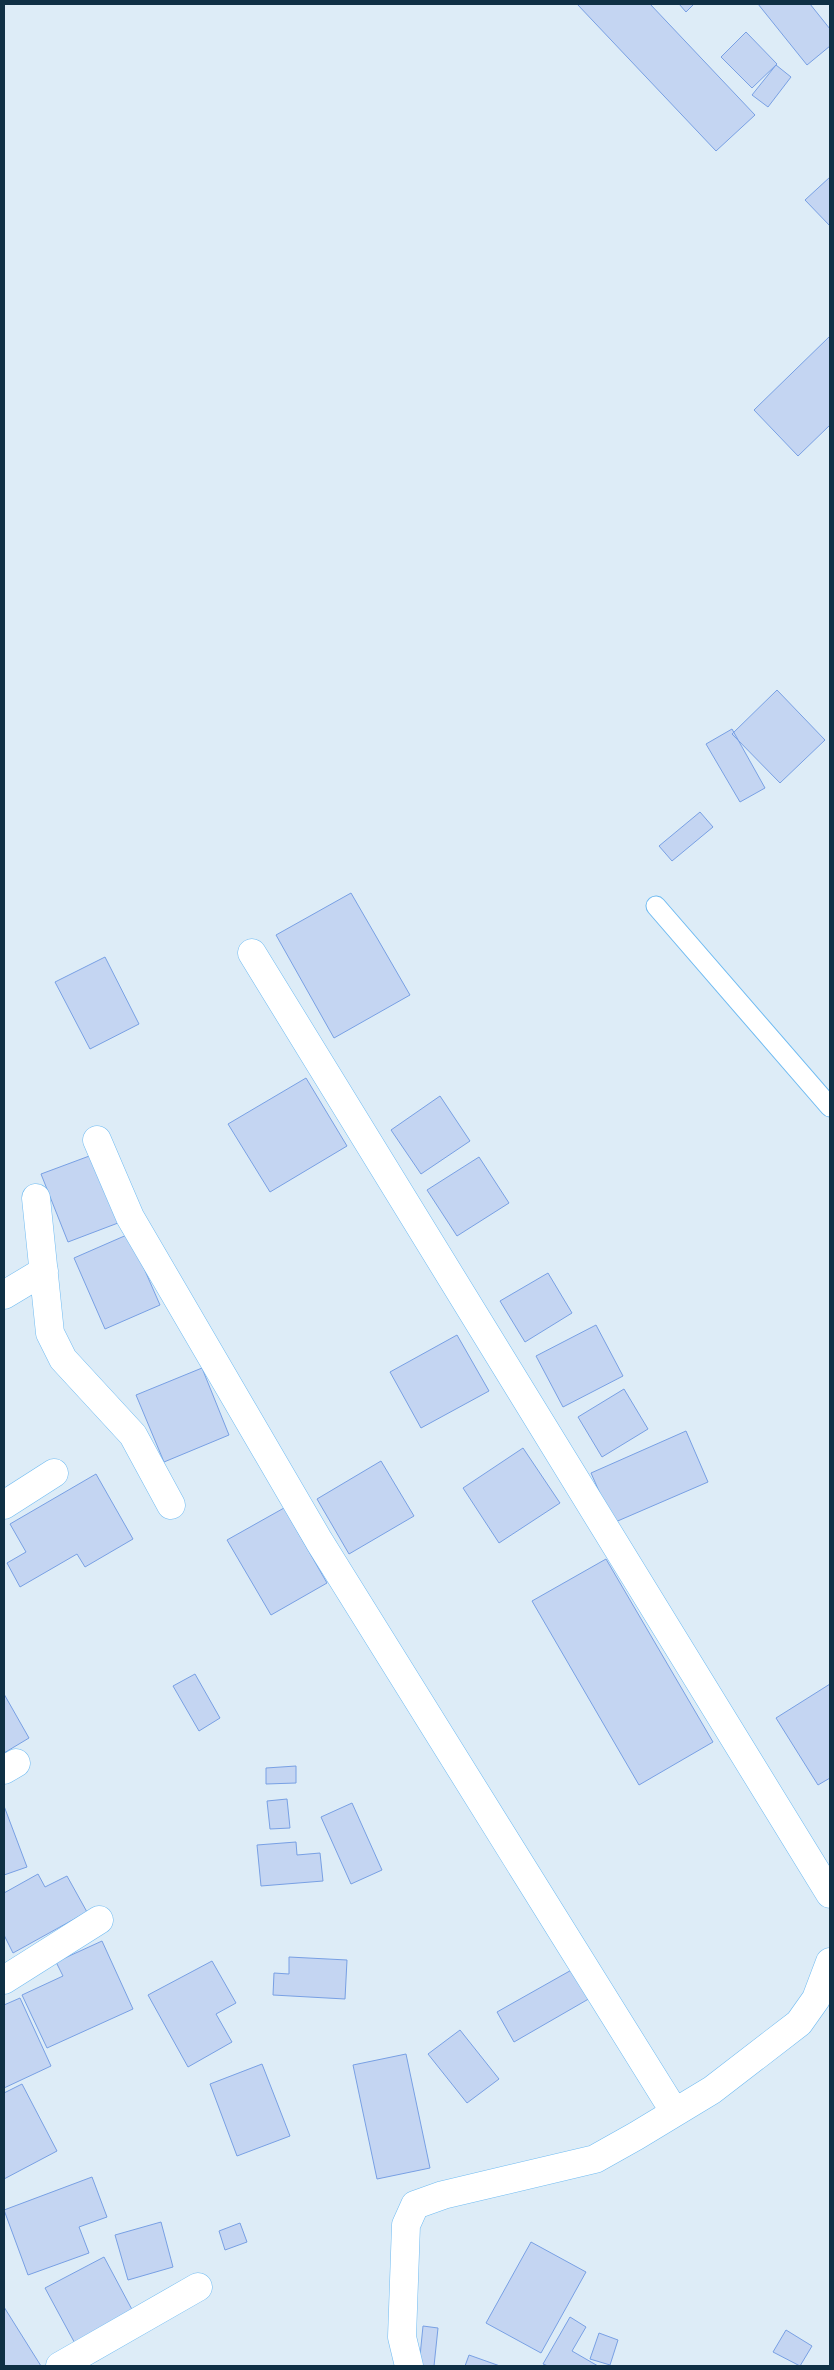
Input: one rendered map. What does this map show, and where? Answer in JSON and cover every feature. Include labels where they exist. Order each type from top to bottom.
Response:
[{"type":"street","points":[[252,953],[830,1894]]},
{"type":"street","points":[[97,1140],[130,1217],[320,1541],[674,2111]]},
{"type":"street","points":[[36,1198],[50,1333],[63,1359],[133,1435],[171,1505]]},
{"type":"street","points":[[4,1295],[44,1271]]},
{"type":"street","points":[[4,1504],[54,1473]]},
{"type":"street","points":[[4,1980],[99,1920]]},
{"type":"street","points":[[409,2366],[402,2337],[406,2224],[415,2205],[443,2195],[595,2159],[712,2090],[799,2023],[816,1999],[830,1962]]},
{"type":"street","points":[[60,2366],[198,2287]]},
{"type":"lane","points":[[656,906],[830,1106]]},
{"type":"building","points":[[577,4],[650,4],[755,115],[716,151]]},
{"type":"building","points":[[679,4],[694,4],[686,12]]},
{"type":"building","points":[[758,4],[810,4],[830,29],[830,46],[807,65]]},
{"type":"building","points":[[746,32],[777,64],[752,88],[721,57]]},
{"type":"building","points":[[776,65],[791,77],[768,107],[752,95]]},
{"type":"building","points":[[830,177],[830,226],[805,200]]},
{"type":"building","points":[[830,336],[830,425],[798,456],[754,410]]},
{"type":"building","points":[[777,690],[825,740],[780,783],[732,734]]},
{"type":"building","points":[[732,729],[765,788],[740,802],[706,744]]},
{"type":"building","points":[[700,812],[713,827],[672,861],[659,846]]},
{"type":"building","points":[[351,893],[410,995],[334,1038],[276,935]]},
{"type":"building","points":[[105,957],[139,1024],[90,1049],[55,982]]},
{"type":"building","points":[[306,1078],[347,1146],[270,1192],[228,1124]]},
{"type":"building","points":[[440,1096],[470,1141],[421,1174],[391,1130]]},
{"type":"building","points":[[92,1155],[118,1223],[68,1242],[41,1174]]},
{"type":"building","points":[[479,1157],[509,1203],[457,1236],[427,1190]]},
{"type":"building","points":[[129,1234],[160,1305],[105,1329],[74,1258]]},
{"type":"building","points":[[548,1273],[572,1313],[525,1342],[500,1301]]},
{"type":"building","points":[[596,1325],[623,1376],[563,1407],[536,1356]]},
{"type":"building","points":[[457,1335],[489,1391],[421,1428],[390,1372]]},
{"type":"building","points":[[202,1368],[229,1435],[164,1462],[136,1395]]},
{"type":"building","points":[[624,1389],[648,1429],[602,1457],[578,1417]]},
{"type":"building","points":[[686,1431],[708,1482],[613,1523],[591,1473]]},
{"type":"building","points":[[523,1448],[560,1503],[499,1543],[463,1488]]},
{"type":"building","points":[[381,1461],[414,1516],[349,1554],[317,1499]]},
{"type":"building","points":[[96,1474],[133,1539],[85,1567],[77,1554],[20,1587],[7,1563],[26,1552],[10,1524]]},
{"type":"building","points":[[284,1508],[327,1583],[271,1615],[227,1540]]},
{"type":"building","points":[[606,1559],[713,1742],[639,1785],[532,1601]]},
{"type":"building","points":[[195,1674],[220,1718],[199,1731],[173,1686]]},
{"type":"building","points":[[830,1684],[830,1778],[818,1785],[776,1718]]},
{"type":"building","points":[[4,1694],[29,1738],[4,1753]]},
{"type":"building","points":[[296,1766],[296,1783],[266,1784],[266,1768]]},
{"type":"building","points":[[287,1799],[290,1828],[270,1829],[267,1801]]},
{"type":"building","points":[[352,1803],[382,1870],[351,1884],[321,1817]]},
{"type":"building","points":[[4,1806],[27,1867],[4,1875]]},
{"type":"building","points":[[296,1842],[297,1855],[320,1853],[323,1881],[261,1886],[257,1845]]},
{"type":"building","points":[[38,1874],[45,1887],[67,1876],[87,1912],[13,1953],[4,1935],[4,1893]]},
{"type":"building","points":[[102,1941],[133,2009],[47,2048],[22,1995],[63,1976],[56,1962]]},
{"type":"building","points":[[289,1957],[347,1960],[345,1999],[273,1995],[274,1973],[289,1974]]},
{"type":"building","points":[[212,1961],[236,2003],[216,2014],[232,2042],[188,2067],[148,1995]]},
{"type":"building","points":[[575,1968],[592,1997],[514,2042],[497,2012]]},
{"type":"building","points":[[20,1998],[51,2066],[4,2088],[4,2005]]},
{"type":"building","points":[[460,2030],[499,2079],[467,2103],[428,2054]]},
{"type":"building","points":[[406,2054],[430,2168],[377,2179],[353,2065]]},
{"type":"building","points":[[262,2064],[290,2136],[237,2156],[210,2084]]},
{"type":"building","points":[[22,2084],[57,2151],[4,2179],[4,2093]]},
{"type":"building","points":[[92,2177],[107,2217],[79,2227],[89,2253],[28,2275],[4,2210]]},
{"type":"building","points":[[161,2222],[173,2267],[128,2280],[115,2235]]},
{"type":"building","points":[[240,2223],[247,2242],[225,2250],[219,2231]]},
{"type":"building","points":[[531,2242],[586,2272],[541,2353],[486,2323]]},
{"type":"building","points":[[104,2257],[136,2317],[78,2349],[45,2288]]},
{"type":"building","points":[[4,2307],[41,2366],[4,2366]]},
{"type":"building","points":[[570,2317],[586,2327],[572,2351],[598,2366],[548,2366],[543,2364]]},
{"type":"building","points":[[423,2326],[438,2328],[434,2366],[419,2366]]},
{"type":"building","points":[[786,2330],[812,2346],[800,2366],[773,2352]]},
{"type":"building","points":[[599,2333],[618,2340],[610,2365],[590,2359]]},
{"type":"building","points":[[469,2355],[500,2366],[465,2366]]}]
